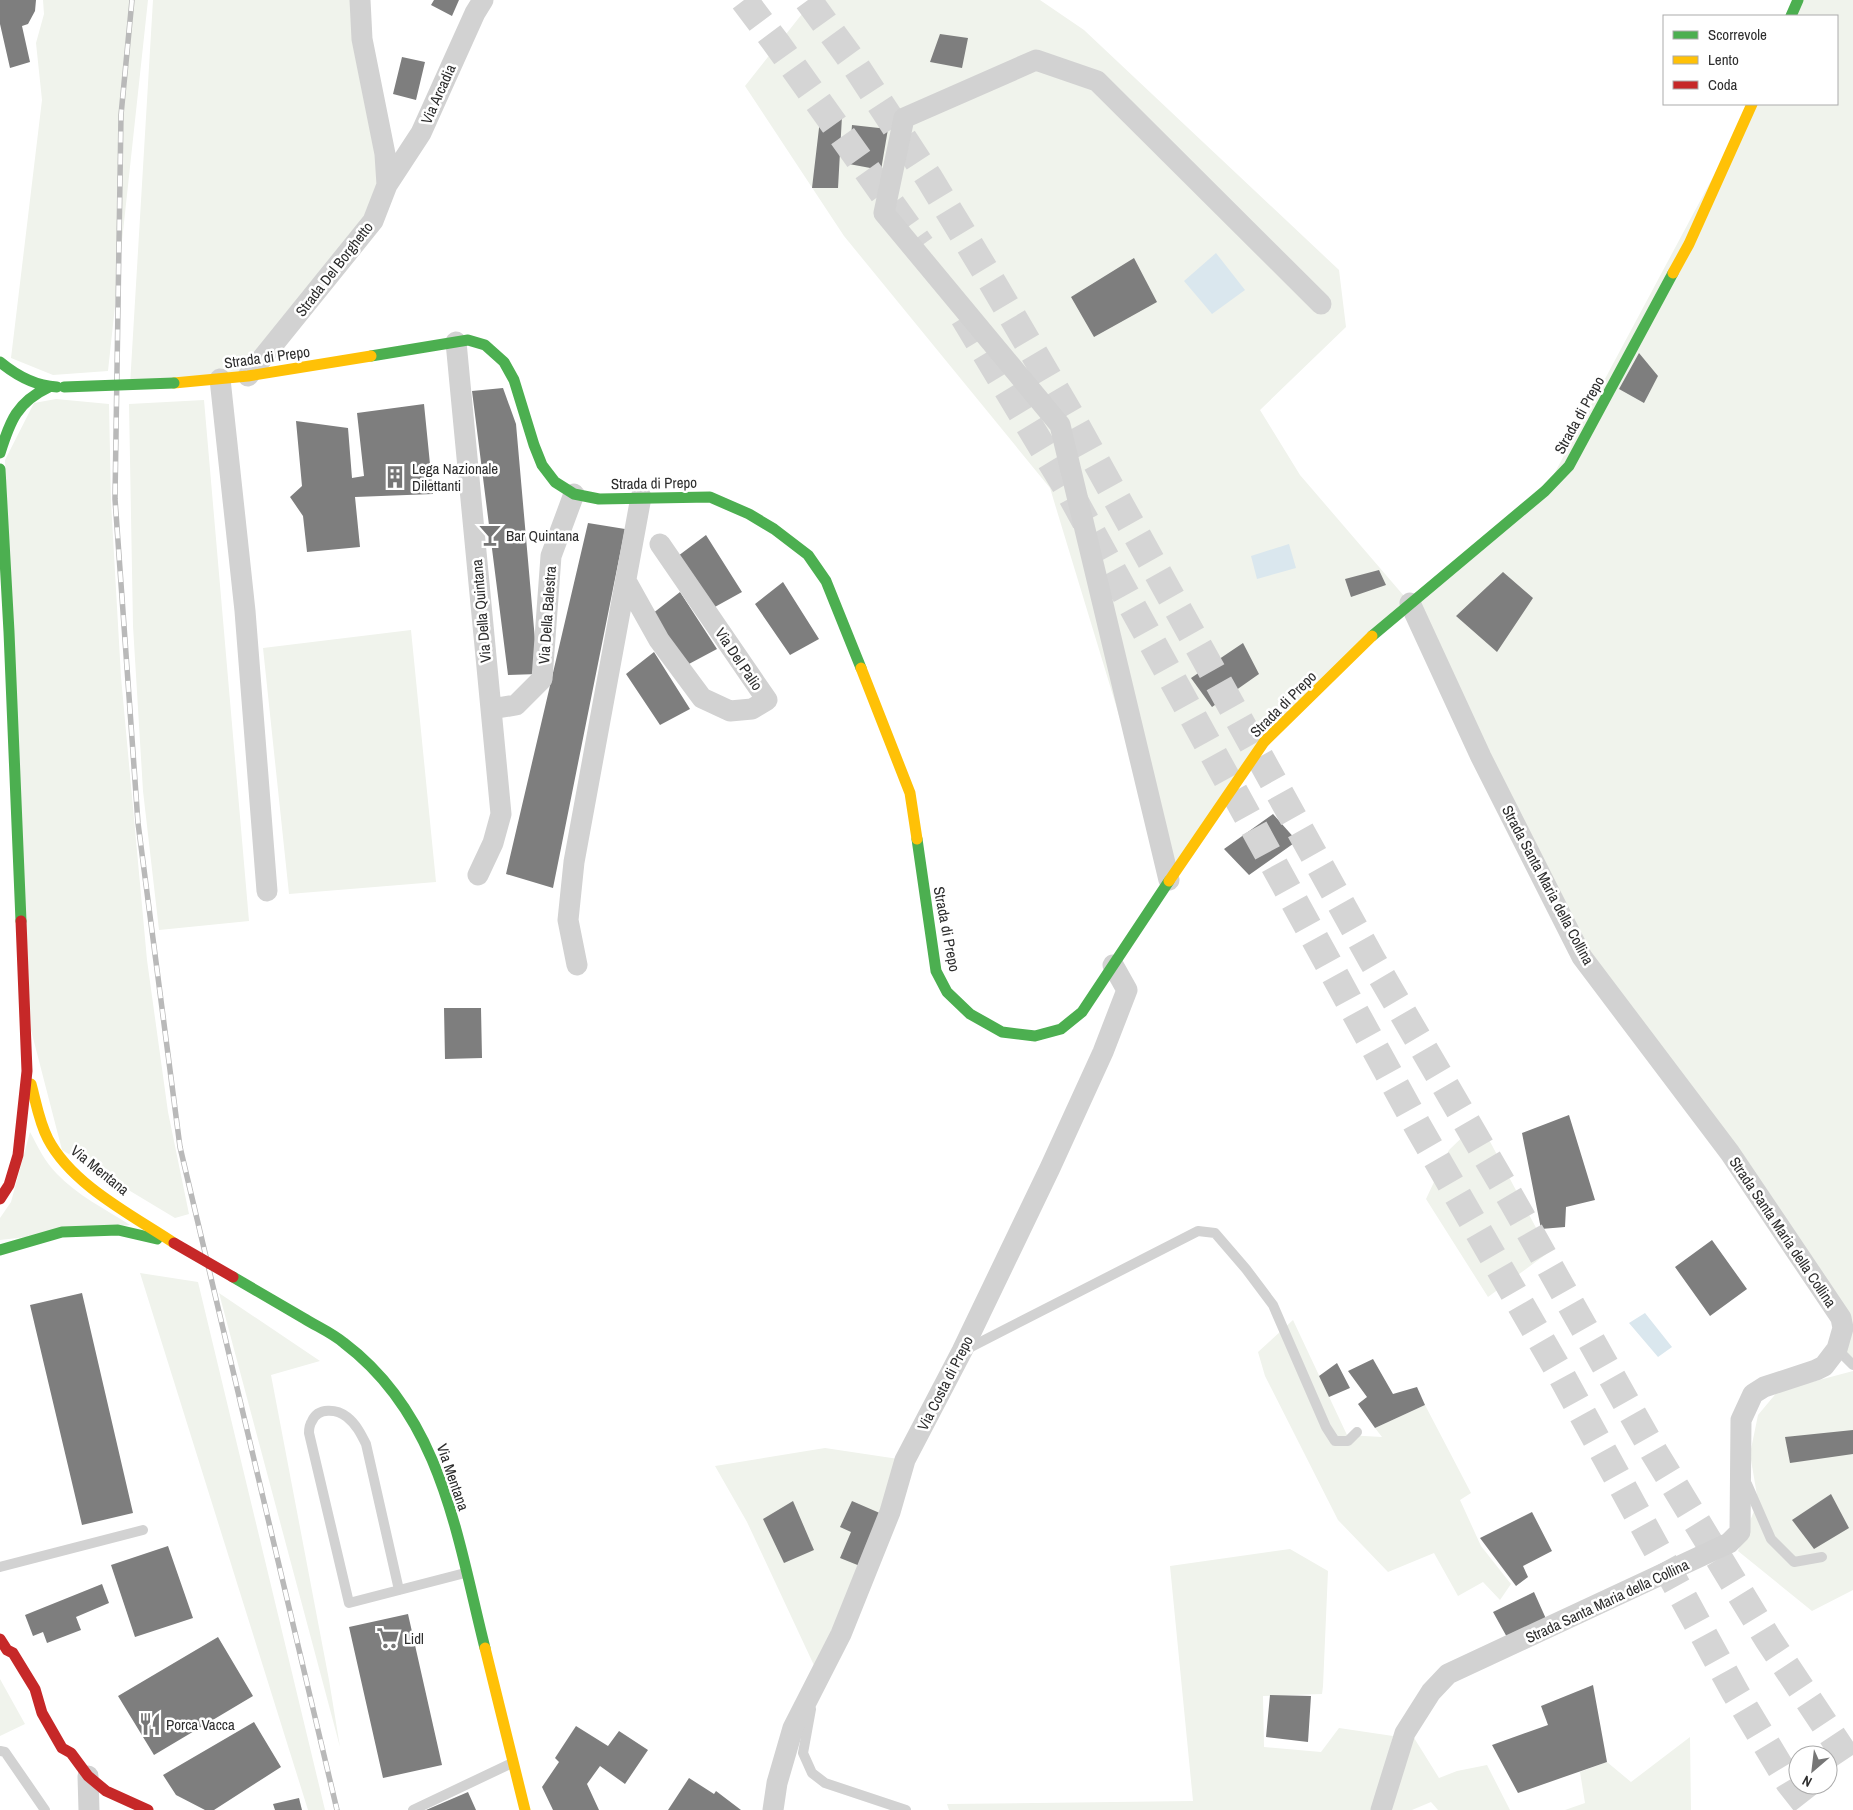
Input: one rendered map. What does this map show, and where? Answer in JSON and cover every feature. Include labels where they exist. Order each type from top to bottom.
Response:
[{"type":"street","name":"Strada Del Borghetto","points":[[248,376],[373,221],[388,185],[385,154],[362,38],[360,0]]},
{"type":"street","name":"Via Arcadia","points":[[388,185],[421,134],[475,13],[483,0]]},
{"type":"street","points":[[1791,15],[1798,0]]},
{"type":"street","points":[[1169,880],[1060,425],[884,213],[904,118],[1036,60],[1097,81],[1321,304]]},
{"type":"street","name":"Strada di Prepo","points":[[0,362],[20,377],[48,387],[174,383],[248,376],[468,340],[488,347],[503,360],[514,378],[532,446],[547,471],[560,486],[574,494],[595,499],[710,497],[766,524],[809,556],[826,581],[900,765],[910,793],[936,971],[947,992],[970,1014],[1002,1032],[1035,1036],[1061,1028],[1082,1012],[1194,842],[1264,742],[1378,630],[1544,491],[1569,466],[1690,244],[1752,105]]},
{"type":"street","name":"Via Della Quintana","points":[[456,342],[501,814],[493,842],[478,875]]},
{"type":"street","points":[[220,379],[245,611],[267,891]]},
{"type":"street","name":"Strada di Prepo","points":[[0,453],[9,425],[17,409],[27,398],[48,387]]},
{"type":"street","points":[[0,469],[9,632],[27,1071],[18,1155],[9,1185],[0,1199]]},
{"type":"street","name":"Via Della Balestra","points":[[491,709],[516,705],[542,679],[551,556],[574,494]]},
{"type":"street","points":[[577,965],[568,920],[574,862],[640,498]]},
{"type":"street","name":"Via Del Palio","points":[[626,581],[660,640],[702,698],[730,710],[752,709],[767,700],[660,544]]},
{"type":"street","name":"Strada Santa Maria della Collina","points":[[1381,1810],[1405,1733],[1431,1692],[1448,1674],[1729,1543],[1740,1532],[1741,1420],[1753,1394],[1764,1387],[1824,1366],[1836,1349],[1843,1328],[1841,1318],[1730,1153],[1582,957],[1481,757],[1410,603]]},
{"type":"street","name":"Via Costa di Prepo","points":[[773,1810],[777,1783],[793,1728],[841,1634],[890,1512],[905,1460],[962,1351],[1054,1160],[1103,1052],[1127,990],[1114,965]]},
{"type":"street","name":"Via Mentana","points":[[27,1071],[47,1139],[66,1166],[94,1189],[174,1243],[347,1345],[374,1369],[400,1399],[417,1425],[434,1460],[446,1494],[525,1810]]},
{"type":"street","name":"Via Mentana","points":[[0,1250],[62,1232],[118,1230],[174,1243]]},
{"type":"street","points":[[0,1639],[8,1650],[13,1653],[35,1689],[39,1701],[50,1712],[70,1746],[71,1753],[88,1776],[106,1791],[148,1810]]},
{"type":"street","points":[[88,1776],[89,1810]]},
{"type":"lane","points":[[962,1351],[1198,1231],[1215,1233],[1246,1269],[1273,1305],[1326,1427],[1335,1441],[1348,1440],[1357,1432]]},
{"type":"lane","points":[[1836,1349],[1853,1364]]},
{"type":"lane","points":[[399,1590],[366,1444],[359,1431],[348,1418],[339,1412],[330,1410],[320,1412],[312,1419],[308,1432],[349,1603],[399,1590],[466,1572]]},
{"type":"lane","points":[[1742,1471],[1771,1539],[1794,1562],[1822,1557]]},
{"type":"lane","points":[[0,1567],[143,1530]]},
{"type":"lane","points":[[815,1685],[803,1753],[812,1773],[825,1783],[906,1810]]},
{"type":"lane","points":[[0,1752],[5,1752],[45,1810]]},
{"type":"lane","points":[[413,1810],[513,1763]]},
{"type":"shaded area","points":[[43,0],[148,0],[108,371],[53,375],[11,358],[42,100],[36,43],[44,14]]},
{"type":"shaded area","points":[[153,0],[360,0],[387,185],[248,376],[130,385]]},
{"type":"shaded area","points":[[813,0],[1040,0],[1084,30],[1339,270],[1346,327],[1260,410],[1300,475],[1410,603],[1264,742],[1169,880],[1050,488],[844,236],[745,86]]},
{"type":"shaded area","points":[[1798,0],[1853,0],[1853,1365],[1837,1349],[1843,1328],[1582,957],[1410,603],[1545,491],[1751,105],[1838,105],[1838,15],[1791,15]]},
{"type":"shaded area","points":[[1216,253],[1245,290],[1212,314],[1184,281]]},
{"type":"shaded area","points":[[56,399],[109,404],[111,502],[121,677],[147,960],[168,1112],[189,1214],[175,1218],[62,1150],[31,1030],[5,460],[34,403]]},
{"type":"shaded area","points":[[204,400],[249,921],[159,930],[143,791],[133,626],[129,404]]},
{"type":"shaded area","points":[[1289,544],[1296,568],[1257,579],[1251,556]]},
{"type":"shaded area","points":[[411,630],[436,882],[289,894],[263,648]]},
{"type":"shaded area","points":[[1479,1121],[1549,1252],[1488,1297],[1426,1199],[1449,1150]]},
{"type":"shaded area","points":[[30,1132],[49,1164],[65,1182],[130,1225],[0,1240],[0,1218],[11,1202]]},
{"type":"shaded area","points":[[140,1273],[198,1282],[325,1810],[308,1810]]},
{"type":"shaded area","points":[[219,1293],[320,1361],[271,1375],[340,1747]]},
{"type":"shaded area","points":[[1645,1313],[1672,1347],[1658,1357],[1629,1323]]},
{"type":"shaded area","points":[[1293,1320],[1347,1435],[1382,1437],[1375,1428],[1425,1405],[1471,1493],[1460,1500],[1481,1546],[1511,1584],[1500,1600],[1483,1582],[1458,1596],[1434,1553],[1388,1572],[1338,1520],[1265,1376],[1258,1352]]},
{"type":"shaded area","points":[[1853,1371],[1853,1590],[1812,1611],[1738,1551],[1758,1501],[1750,1454],[1758,1415],[1778,1391]]},
{"type":"shaded area","points":[[825,1448],[905,1460],[819,1676],[747,1522],[715,1466]]},
{"type":"shaded area","points":[[1290,1549],[1328,1571],[1322,1694],[1263,1696],[1264,1747],[1321,1752],[1339,1728],[1393,1736],[1374,1810],[949,1810],[947,1804],[1193,1801],[1170,1566]]},
{"type":"shaded area","points":[[0,1679],[25,1724],[0,1736]]},
{"type":"shaded area","points":[[1411,1733],[1439,1778],[1457,1771],[1487,1765],[1510,1810],[1438,1810],[1431,1802],[1412,1810],[1385,1810]]},
{"type":"shaded area","points":[[1690,1737],[1691,1810],[1565,1810],[1585,1803],[1580,1772],[1607,1762],[1631,1782]]},
{"type":"building","points":[[0,0],[36,0],[35,11],[28,24],[22,26],[30,62],[10,68],[0,24]]},
{"type":"building","points":[[434,0],[459,0],[452,16],[431,5]]},
{"type":"building","points":[[940,34],[968,38],[962,68],[930,62]]},
{"type":"building","points":[[402,57],[425,62],[416,100],[393,94]]},
{"type":"building","points":[[821,111],[842,116],[838,188],[812,188]]},
{"type":"building","points":[[852,125],[888,129],[881,170],[849,164]]},
{"type":"building","points":[[1134,258],[1157,302],[1094,337],[1071,297]]},
{"type":"building","points":[[1639,353],[1658,376],[1644,403],[1619,389]]},
{"type":"building","points":[[503,388],[516,424],[538,674],[508,675],[472,391]]},
{"type":"building","name":"Lega Nazionale Dilettanti","points":[[424,404],[433,494],[355,497],[360,547],[307,552],[303,516],[290,497],[302,486],[296,421],[348,428],[352,478],[364,476],[357,413]]},
{"type":"building","points":[[588,523],[625,529],[553,888],[506,874]]},
{"type":"building","points":[[706,535],[742,592],[713,608],[678,556]]},
{"type":"building","points":[[1379,570],[1386,585],[1351,597],[1345,579]]},
{"type":"building","points":[[1503,572],[1533,598],[1497,652],[1456,616]]},
{"type":"building","points":[[783,582],[819,639],[790,655],[755,604]]},
{"type":"building","points":[[680,592],[717,649],[687,665],[652,614]]},
{"type":"building","points":[[1243,643],[1259,674],[1212,707],[1191,678]]},
{"type":"building","points":[[654,652],[690,709],[660,725],[626,674]]},
{"type":"building","points":[[1273,814],[1297,841],[1249,875],[1224,849]]},
{"type":"building","points":[[444,1008],[481,1008],[482,1058],[445,1059]]},
{"type":"building","points":[[1569,1115],[1595,1200],[1566,1207],[1565,1227],[1541,1229],[1522,1133]]},
{"type":"building","points":[[1712,1240],[1747,1289],[1710,1316],[1675,1267]]},
{"type":"building","points":[[82,1293],[133,1513],[82,1525],[30,1305]]},
{"type":"building","points":[[1373,1359],[1393,1394],[1417,1387],[1425,1405],[1375,1428],[1358,1404],[1367,1397],[1348,1371]]},
{"type":"building","points":[[1337,1363],[1350,1388],[1329,1397],[1319,1376]]},
{"type":"building","points":[[1853,1430],[1853,1454],[1790,1463],[1785,1437]]},
{"type":"building","points":[[1831,1494],[1849,1528],[1814,1549],[1792,1520]]},
{"type":"building","points":[[793,1501],[814,1550],[784,1563],[763,1519]]},
{"type":"building","points":[[852,1501],[882,1514],[860,1566],[840,1558],[851,1532],[840,1527]]},
{"type":"building","points":[[1532,1512],[1552,1551],[1523,1566],[1528,1577],[1516,1586],[1480,1538]]},
{"type":"building","points":[[168,1546],[193,1618],[135,1637],[111,1565]]},
{"type":"building","points":[[102,1584],[109,1603],[76,1617],[81,1630],[47,1643],[43,1632],[33,1636],[25,1615]]},
{"type":"building","points":[[1534,1592],[1547,1621],[1508,1639],[1493,1612]]},
{"type":"building","points":[[408,1614],[442,1765],[383,1778],[349,1627]]},
{"type":"building","points":[[218,1637],[253,1696],[154,1755],[118,1696]]},
{"type":"building","points":[[1593,1685],[1607,1762],[1518,1793],[1492,1745],[1548,1725],[1541,1706]]},
{"type":"building","points":[[1270,1695],[1311,1696],[1308,1742],[1266,1737]]},
{"type":"building","points":[[254,1722],[281,1767],[214,1810],[205,1810],[176,1795],[163,1775]]},
{"type":"building","points":[[576,1726],[608,1746],[619,1731],[648,1750],[625,1784],[600,1766],[587,1784],[599,1810],[553,1810],[542,1787],[559,1762],[555,1758]]},
{"type":"building","points":[[689,1778],[714,1794],[716,1791],[741,1810],[668,1810]]},
{"type":"building","points":[[468,1792],[476,1810],[426,1810]]},
{"type":"building","points":[[299,1798],[302,1810],[275,1810],[273,1804]]},
{"type":"tunnel","points":[[744,0],[921,246]]},
{"type":"tunnel","points":[[808,0],[851,59],[929,178],[992,282],[1072,418],[1372,960],[1513,1202],[1654,1452],[1768,1639],[1853,1767]]},
{"type":"tunnel","points":[[964,317],[1070,493],[1417,1125],[1560,1373],[1735,1692],[1789,1782],[1811,1810]]},
{"type":"railway","points":[[132,0],[121,115],[115,499],[138,823],[180,1147],[337,1810]]},
{"type":"traffic: fast","points":[[1791,15],[1798,0]]},
{"type":"traffic: fast","points":[[1372,636],[1545,491],[1569,466],[1673,273]]},
{"type":"traffic: fast","points":[[371,356],[468,340],[485,345],[504,362],[514,380],[542,465],[555,482],[574,494],[599,499],[710,497],[749,514],[774,529],[808,555],[826,581],[861,668]]},
{"type":"traffic: fast","points":[[0,362],[13,372],[27,379],[41,385],[57,387]]},
{"type":"traffic: fast","points":[[64,387],[174,383]]},
{"type":"traffic: fast","points":[[0,453],[7,431],[16,414],[29,399],[49,387]]},
{"type":"traffic: fast","points":[[0,469],[21,921]]},
{"type":"traffic: fast","points":[[917,839],[936,971],[947,992],[970,1014],[1002,1032],[1035,1036],[1061,1029],[1082,1012],[1169,881]]},
{"type":"traffic: fast","points":[[0,1250],[62,1232],[118,1230],[157,1239]]},
{"type":"traffic: fast","points":[[233,1277],[339,1339],[377,1373],[403,1406],[424,1443],[441,1482],[454,1522],[485,1648]]},
{"type":"traffic: slow","points":[[1673,273],[1689,244],[1752,105]]},
{"type":"traffic: slow","points":[[174,383],[248,376],[371,356]]},
{"type":"traffic: slow","points":[[1169,881],[1264,742],[1372,636]]},
{"type":"traffic: slow","points":[[861,668],[910,793],[917,839]]},
{"type":"traffic: slow","points":[[31,1084],[40,1119],[48,1139],[72,1171],[104,1198],[174,1243]]},
{"type":"traffic: slow","points":[[485,1648],[525,1810]]},
{"type":"traffic: jam","points":[[0,1199],[9,1185],[18,1155],[27,1071],[21,921]]},
{"type":"traffic: jam","points":[[174,1243],[233,1277]]},
{"type":"traffic: jam","points":[[0,1639],[7,1650],[13,1653],[35,1689],[42,1713],[62,1748],[71,1753],[88,1776],[106,1791],[148,1810]]},
{"type":"place","name":"Lega Nazionale Dilettanti","points":[[395,477]]},
{"type":"place","name":"Bar Quintana","points":[[490,535]]},
{"type":"place","name":"Lidl","points":[[388,1638]]},
{"type":"place","name":"Porca Vacca","points":[[150,1724]]}]
